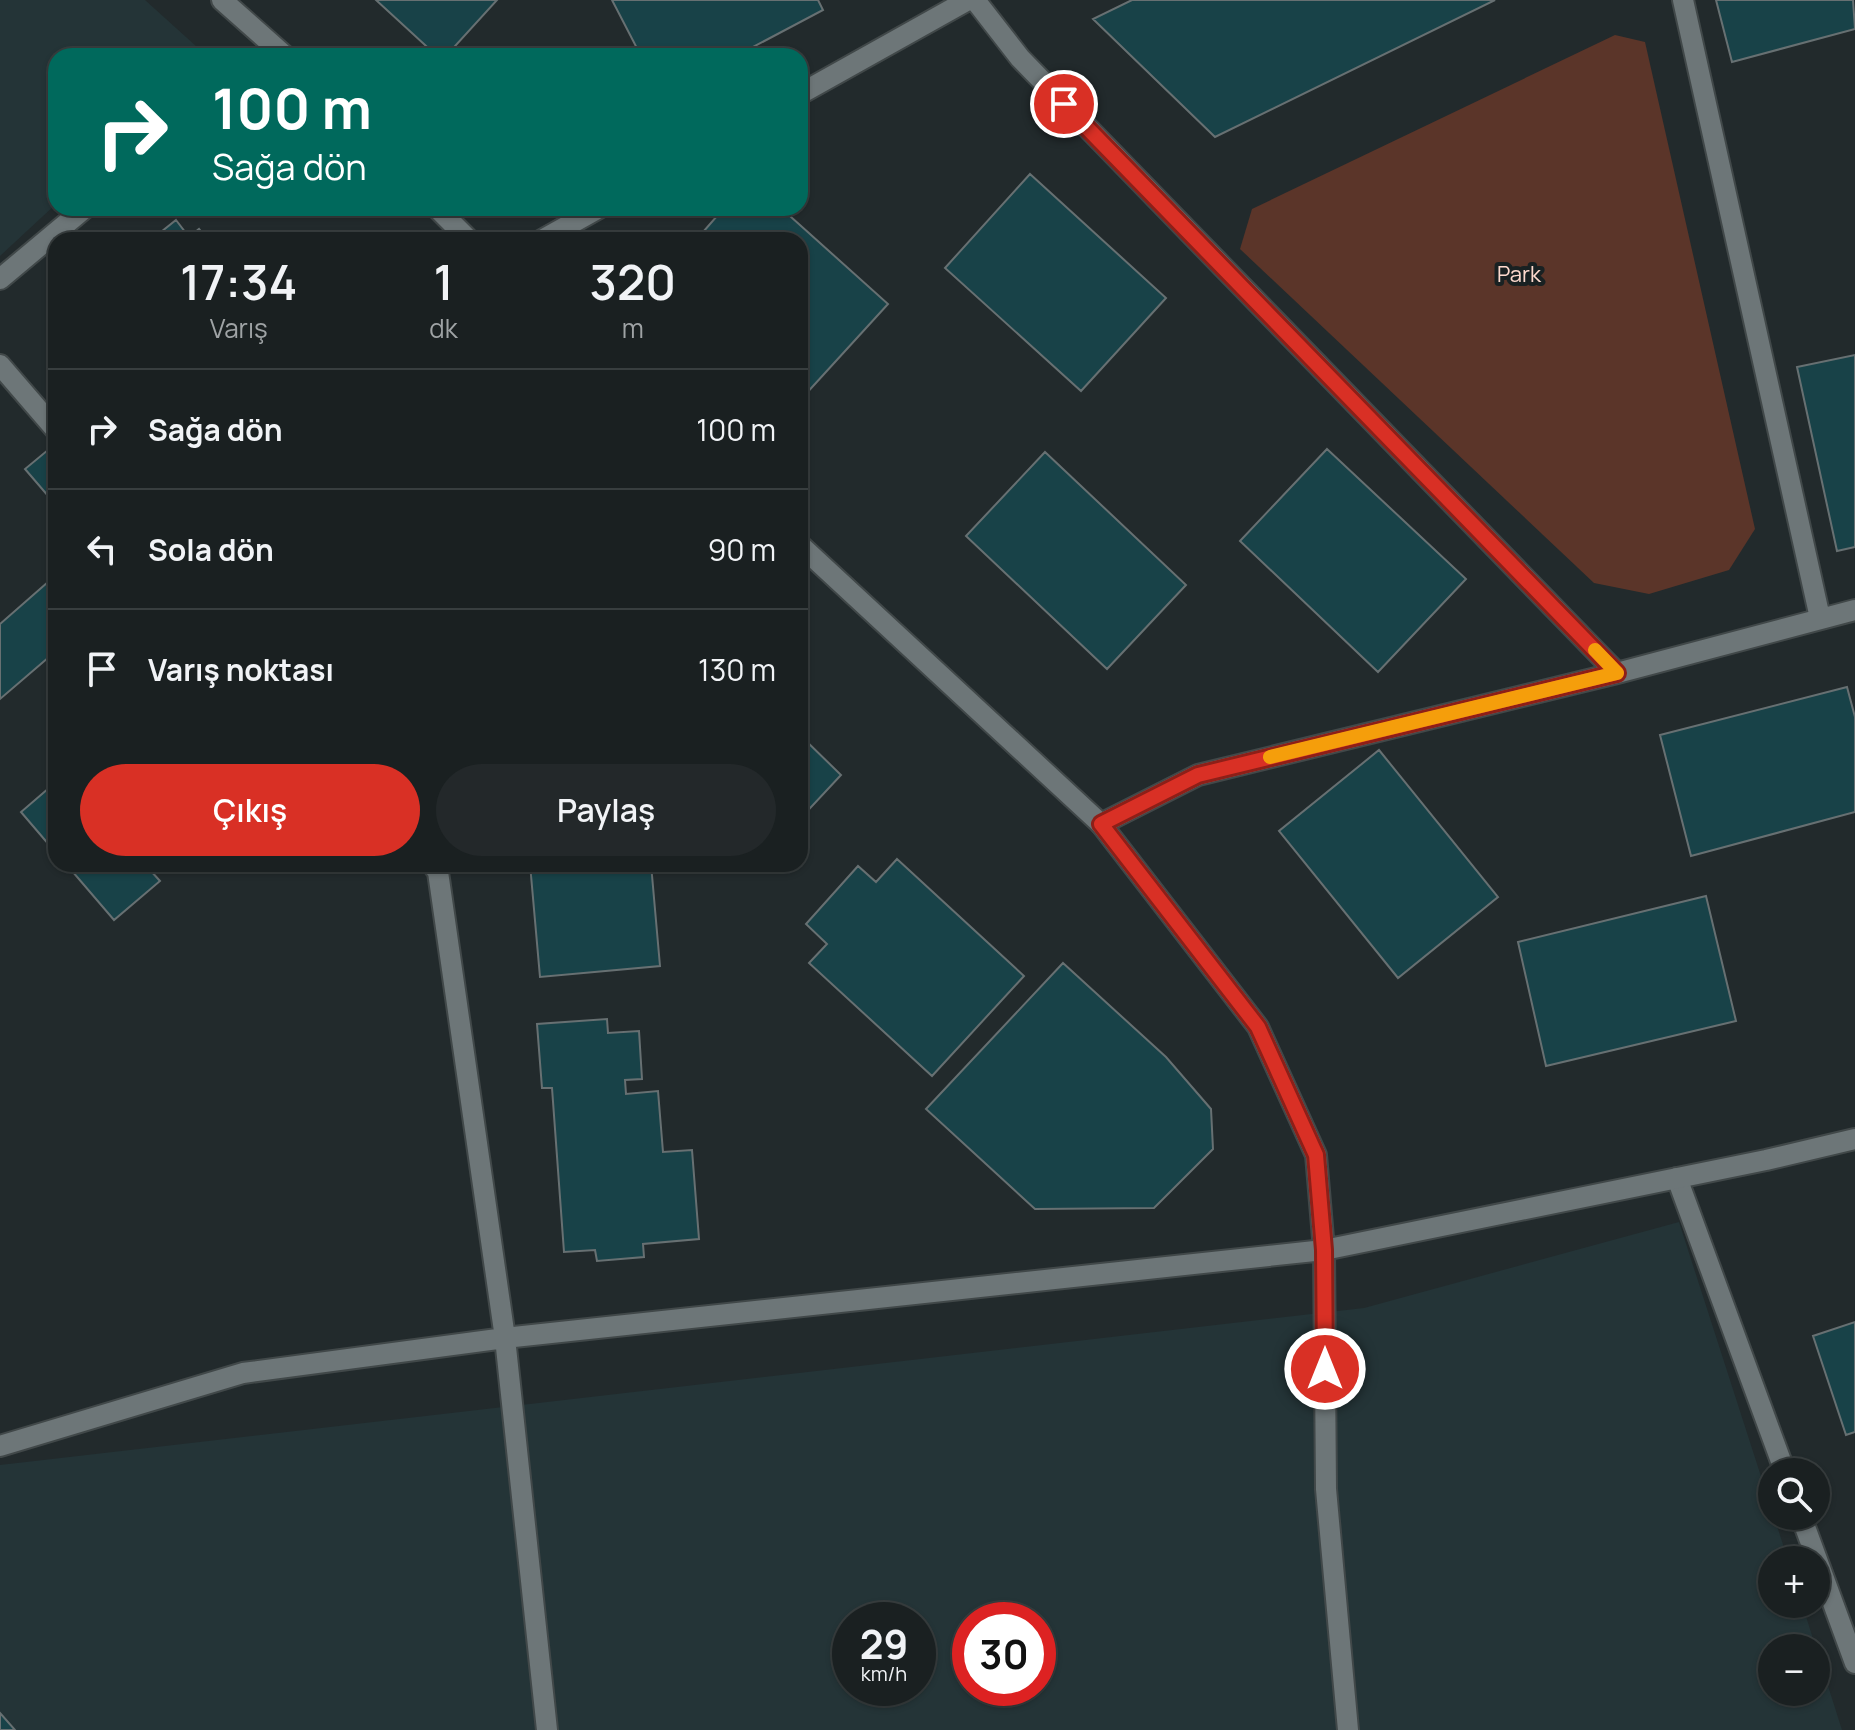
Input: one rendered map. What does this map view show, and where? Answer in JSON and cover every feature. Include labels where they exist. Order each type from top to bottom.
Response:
[{"type":"street","points":[[222,0],[271,48]]},
{"type":"street","points":[[808,90],[968,0]]},
{"type":"street","points":[[975,0],[1020,58],[1617,673]]},
{"type":"street","points":[[1683,0],[1820,618]]},
{"type":"street","points":[[56,232],[75,216]]},
{"type":"street","points":[[445,216],[461,232]]},
{"type":"street","points":[[556,232],[585,216]]},
{"type":"street","points":[[0,279],[48,239]]},
{"type":"street","points":[[0,365],[48,421]]},
{"type":"street","points":[[808,552],[1101,824],[1258,1027],[1316,1155],[1324,1250],[1326,1489],[1348,1730]]},
{"type":"street","points":[[1101,824],[1198,775],[1617,673],[1855,610]]},
{"type":"street","points":[[438,872],[505,1338],[547,1730]]},
{"type":"street","points":[[0,1446],[243,1373],[505,1338],[1324,1250],[1855,1139]]},
{"type":"street","points":[[1677,1178],[1780,1458]]},
{"type":"street","points":[[1806,1530],[1855,1663]]},
{"type":"shaded area","points":[[0,0],[145,0],[198,48],[48,48],[48,211],[0,256]]},
{"type":"shaded area","points":[[1679,1222],[1758,1467],[1758,1530],[1778,1530],[1783,1546],[1758,1546],[1758,1618],[1806,1618],[1812,1634],[1758,1634],[1758,1706],[1830,1706],[1830,1692],[1842,1730],[0,1730],[0,1465],[1364,1308]]},
{"type":"green space","name":"Park","points":[[1615,35],[1645,42],[1755,529],[1729,570],[1649,594],[1594,583],[1240,249],[1252,209]]},
{"type":"building","points":[[376,0],[497,0],[453,48],[428,48]]},
{"type":"building","points":[[612,0],[818,0],[823,10],[751,48],[637,48]]},
{"type":"building","points":[[1132,0],[1495,0],[1215,137],[1093,19]]},
{"type":"building","points":[[1716,0],[1853,0],[1855,29],[1732,62]]},
{"type":"building","points":[[1030,174],[1166,298],[1081,391],[945,268]]},
{"type":"building","points":[[717,216],[790,216],[808,232],[703,232]]},
{"type":"building","points":[[176,220],[185,232],[161,232]]},
{"type":"building","points":[[808,232],[888,304],[808,392]]},
{"type":"building","points":[[1855,355],[1855,547],[1837,551],[1797,367]]},
{"type":"building","points":[[1327,449],[1466,579],[1378,672],[1240,541]]},
{"type":"building","points":[[48,450],[48,496],[25,469]]},
{"type":"building","points":[[1045,452],[1186,585],[1107,669],[966,536]]},
{"type":"building","points":[[48,582],[48,658],[0,699],[0,624]]},
{"type":"building","points":[[1847,687],[1855,717],[1855,812],[1691,856],[1660,735]]},
{"type":"building","points":[[808,743],[841,775],[808,810]]},
{"type":"building","points":[[1379,750],[1498,897],[1398,978],[1279,831]]},
{"type":"building","points":[[48,789],[48,844],[21,812]]},
{"type":"building","points":[[897,859],[1024,976],[932,1076],[809,963],[827,944],[806,924],[858,866],[876,882]]},
{"type":"building","points":[[73,872],[152,872],[160,881],[114,920]]},
{"type":"building","points":[[531,872],[652,872],[660,966],[540,977]]},
{"type":"building","points":[[1706,896],[1736,1021],[1546,1066],[1518,942]]},
{"type":"building","points":[[1063,963],[1166,1057],[1211,1109],[1213,1149],[1154,1208],[1035,1209],[926,1109]]},
{"type":"building","points":[[607,1019],[608,1033],[639,1031],[642,1079],[625,1080],[626,1094],[658,1091],[663,1152],[692,1150],[699,1239],[643,1244],[644,1257],[597,1261],[595,1250],[564,1252],[552,1088],[542,1088],[537,1024]]},
{"type":"building","points":[[1855,1322],[1855,1432],[1846,1435],[1813,1336]]},
{"type":"building","points":[[0,1713],[15,1730],[0,1730]]},
{"type":"slow traffic","points":[[1270,757],[1617,673],[1595,650]]},
{"type":"route","points":[[1064,104],[1617,673],[1198,775],[1101,824],[1258,1027],[1316,1155],[1324,1250],[1325,1369]]}]
